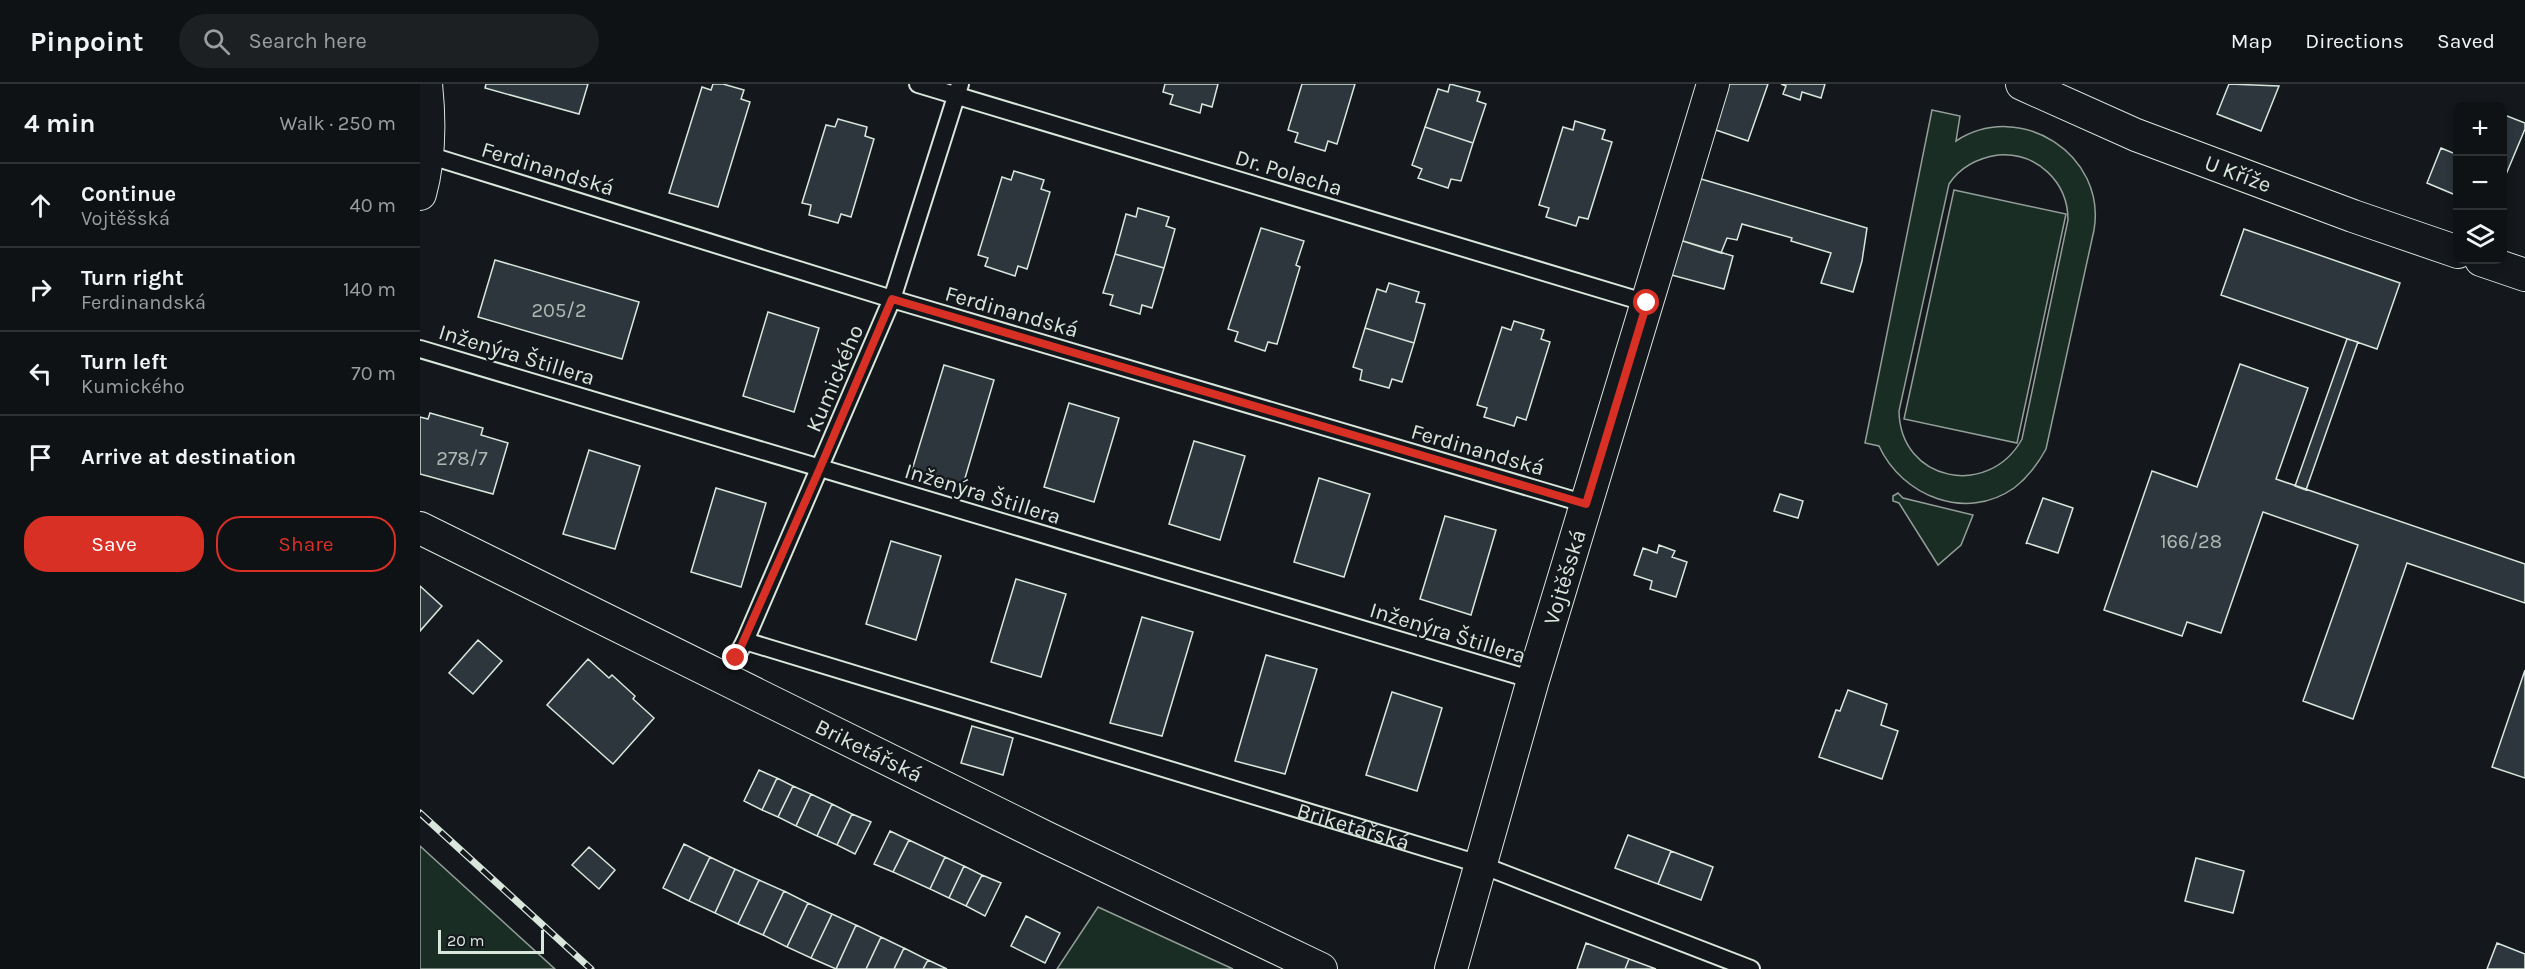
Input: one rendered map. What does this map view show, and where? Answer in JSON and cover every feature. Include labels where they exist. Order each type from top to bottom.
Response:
[{"type":"street","points":[[420,194],[428,154],[426,84]]},
{"type":"street","name":"Vojtěšská","points":[[1451,969],[1533,680],[1713,84]]},
{"type":"street","name":"U Kříže","points":[[2022,84],[2136,135],[2453,251]]},
{"type":"street","points":[[2493,264],[2525,275]]},
{"type":"street","name":"Briketářská","points":[[420,528],[724,680],[1321,969]]},
{"type":"lane","name":"Dr. Polacha","points":[[918,84],[958,90],[1647,303]]},
{"type":"lane","name":"Kumického","points":[[724,680],[745,641],[892,299],[958,90]]},
{"type":"lane","name":"Ferdinandská","points":[[428,154],[892,299],[1586,504]]},
{"type":"lane","name":"Inženýra Štillera","points":[[420,349],[1533,680]]},
{"type":"lane","name":"Briketářská","points":[[745,641],[1479,864]]},
{"type":"lane","points":[[1479,864],[1751,969]]},
{"type":"green space","points":[[1932,110],[1960,116],[1956,141],[1981,130],[2006,127],[2031,131],[2054,142],[2073,158],[2087,179],[2094,203],[2094,230],[2046,449],[2040,460],[2019,484],[1995,498],[1976,503],[1956,503],[1919,490],[1889,464],[1879,446],[1865,443]],"holes":[[[1998,155],[2012,155],[2037,164],[2048,172],[2063,193],[2068,220],[2022,439],[2007,458],[1989,470],[1969,475],[1948,474],[1930,467],[1914,454],[1903,435],[1899,411],[1949,184],[1959,172],[1977,161]]]},
{"type":"green space","points":[[1954,190],[2066,214],[2017,443],[1904,419]]},
{"type":"green space","points":[[1898,493],[1903,498],[1973,515],[1961,545],[1938,565],[1899,503],[1893,501],[1893,496]]},
{"type":"green space","points":[[420,846],[555,969],[420,969]]},
{"type":"green space","points":[[1098,907],[1233,969],[1057,969]]},
{"type":"building","points":[[486,84],[588,84],[579,114],[485,88]]},
{"type":"building","points":[[713,84],[723,84],[744,90],[741,99],[750,102],[718,207],[669,193],[702,87],[711,90]]},
{"type":"building","points":[[1165,84],[1218,84],[1212,107],[1202,104],[1200,113],[1170,104],[1173,95],[1163,92]]},
{"type":"building","points":[[1302,84],[1355,84],[1337,144],[1328,141],[1325,151],[1295,142],[1298,133],[1288,130]]},
{"type":"building","points":[[1450,84],[1480,92],[1477,101],[1486,104],[1473,143],[1425,127],[1438,89],[1448,92]]},
{"type":"building","points":[[1729,84],[1768,84],[1748,141],[1713,129]]},
{"type":"building","points":[[1781,84],[1825,84],[1821,98],[1802,92],[1800,100],[1783,94],[1786,86]]},
{"type":"building","points":[[2229,84],[2279,86],[2261,131],[2217,114]]},
{"type":"building","points":[[2507,116],[2525,123],[2525,129],[2507,172]]},
{"type":"building","points":[[838,119],[867,127],[865,136],[874,139],[851,217],[841,214],[838,223],[809,215],[811,205],[802,203],[826,125],[835,127]]},
{"type":"building","points":[[1575,121],[1605,130],[1602,139],[1612,142],[1588,219],[1579,217],[1576,226],[1546,217],[1549,208],[1539,205],[1563,127],[1573,130]]},
{"type":"building","points":[[1425,127],[1473,143],[1461,181],[1451,179],[1448,188],[1418,178],[1422,169],[1412,165]]},
{"type":"building","points":[[2441,148],[2453,153],[2453,194],[2427,183]]},
{"type":"building","points":[[1014,171],[1044,180],[1041,189],[1050,192],[1027,269],[1018,266],[1015,276],[985,266],[988,258],[978,255],[1002,177],[1011,180]]},
{"type":"building","points":[[1691,176],[1867,228],[1862,261],[1853,292],[1821,283],[1831,253],[1791,241],[1792,238],[1742,224],[1737,240],[1727,238],[1721,253],[1673,238]]},
{"type":"building","points":[[1138,208],[1169,217],[1166,226],[1175,229],[1164,268],[1115,254],[1126,214],[1136,217]]},
{"type":"building","points":[[1261,228],[1304,241],[1296,265],[1300,267],[1277,344],[1268,342],[1265,351],[1235,341],[1238,332],[1228,329]]},
{"type":"building","points":[[2244,229],[2400,283],[2377,349],[2221,295]]},
{"type":"building","points":[[1673,238],[1733,256],[1724,289],[1664,273]]},
{"type":"building","points":[[1115,254],[1164,268],[1152,308],[1142,305],[1140,314],[1110,305],[1113,295],[1103,293]]},
{"type":"building","points":[[495,260],[639,302],[622,359],[478,317]]},
{"type":"building","points":[[1389,283],[1419,292],[1416,302],[1425,304],[1414,343],[1365,328],[1377,289],[1386,292]]},
{"type":"building","points":[[768,312],[819,328],[794,412],[743,396]]},
{"type":"building","points":[[1514,321],[1544,330],[1541,339],[1550,342],[1526,420],[1517,417],[1514,426],[1484,417],[1487,408],[1477,405],[1502,327],[1511,330]]},
{"type":"building","points":[[1365,328],[1414,343],[1402,382],[1392,379],[1389,388],[1360,380],[1362,370],[1353,367]]},
{"type":"building","points":[[2347,339],[2358,342],[2306,490],[2295,486]]},
{"type":"building","points":[[2240,364],[2308,388],[2276,479],[2525,564],[2525,603],[2407,563],[2353,719],[2303,701],[2358,545],[2263,512],[2221,633],[2187,622],[2182,636],[2104,610],[2152,471],[2197,487]]},
{"type":"building","points":[[944,365],[994,380],[963,485],[912,470]]},
{"type":"building","points":[[1069,403],[1119,418],[1094,502],[1044,487]]},
{"type":"building","points":[[430,413],[483,428],[481,435],[508,443],[493,494],[420,474],[420,417],[428,419]]},
{"type":"building","points":[[1194,441],[1245,456],[1220,540],[1169,524]]},
{"type":"building","points":[[589,450],[640,466],[615,549],[563,534]]},
{"type":"building","points":[[1319,478],[1370,494],[1344,577],[1294,562]]},
{"type":"building","points":[[716,488],[766,503],[741,587],[691,572]]},
{"type":"building","points":[[1780,494],[1803,501],[1798,518],[1774,511]]},
{"type":"building","points":[[2043,498],[2073,508],[2058,553],[2026,544]]},
{"type":"building","points":[[1445,516],[1496,530],[1471,615],[1420,599]]},
{"type":"building","points":[[891,541],[941,556],[916,640],[866,624]]},
{"type":"building","points":[[1659,545],[1675,551],[1672,557],[1687,562],[1676,597],[1650,589],[1652,581],[1634,575],[1643,548],[1657,553]]},
{"type":"building","points":[[1016,579],[1066,594],[1041,677],[991,662]]},
{"type":"building","points":[[420,586],[442,606],[420,631]]},
{"type":"building","points":[[1142,617],[1193,632],[1162,736],[1110,723]]},
{"type":"building","points":[[478,640],[502,661],[473,694],[449,673]]},
{"type":"building","points":[[1266,655],[1317,669],[1285,774],[1235,761]]},
{"type":"building","points":[[588,659],[609,678],[612,675],[654,718],[613,764],[547,705]]},
{"type":"building","points":[[2525,670],[2525,778],[2492,767]]},
{"type":"building","points":[[1848,690],[1887,704],[1881,725],[1898,731],[1882,779],[1819,757],[1836,710],[1840,711]]},
{"type":"building","points":[[1392,692],[1442,708],[1417,791],[1366,775]]},
{"type":"building","points":[[972,726],[1013,738],[1003,775],[961,763]]},
{"type":"building","points":[[759,770],[777,778],[762,810],[744,801]]},
{"type":"building","points":[[777,778],[793,786],[778,817],[762,810]]},
{"type":"building","points":[[793,786],[811,794],[796,826],[778,817]]},
{"type":"building","points":[[811,794],[832,804],[817,836],[796,826]]},
{"type":"building","points":[[832,804],[852,814],[837,845],[817,836]]},
{"type":"building","points":[[852,814],[871,822],[855,854],[837,845]]},
{"type":"building","points":[[890,831],[909,840],[893,872],[874,864]]},
{"type":"building","points":[[1628,835],[1671,851],[1658,884],[1615,868]]},
{"type":"building","points":[[909,840],[945,857],[930,889],[893,872]]},
{"type":"building","points":[[684,844],[710,857],[689,901],[663,888]]},
{"type":"building","points":[[589,847],[615,870],[599,889],[572,865]]},
{"type":"building","points":[[1671,851],[1713,867],[1701,900],[1658,884]]},
{"type":"building","points":[[710,857],[735,869],[715,913],[689,901]]},
{"type":"building","points":[[945,857],[964,866],[949,898],[930,889]]},
{"type":"building","points":[[2196,858],[2244,871],[2233,913],[2185,901]]},
{"type":"building","points":[[964,866],[982,875],[966,906],[949,898]]},
{"type":"building","points":[[735,869],[759,880],[738,924],[715,913]]},
{"type":"building","points":[[982,875],[1001,883],[985,916],[966,906]]},
{"type":"building","points":[[759,880],[784,891],[763,935],[738,924]]},
{"type":"building","points":[[784,891],[808,903],[787,947],[763,935]]},
{"type":"building","points":[[808,903],[832,914],[811,958],[787,947]]},
{"type":"building","points":[[832,914],[856,925],[836,969],[811,958]]},
{"type":"building","points":[[1026,916],[1060,933],[1045,963],[1011,946]]},
{"type":"building","points":[[856,925],[881,937],[866,969],[836,969]]},
{"type":"building","points":[[881,937],[904,948],[894,969],[866,969]]},
{"type":"building","points":[[1586,943],[1629,959],[1625,969],[1577,969]]},
{"type":"building","points":[[2497,943],[2525,954],[2525,969],[2487,969]]},
{"type":"building","points":[[904,948],[928,960],[923,969],[894,969]]},
{"type":"building","points":[[1629,959],[1656,969],[1625,969]]},
{"type":"building","points":[[928,960],[947,969],[923,969]]},
{"type":"railway","points":[[420,813],[591,969]]},
{"type":"route","points":[[736,658],[892,299],[1586,504],[1647,303]]}]
